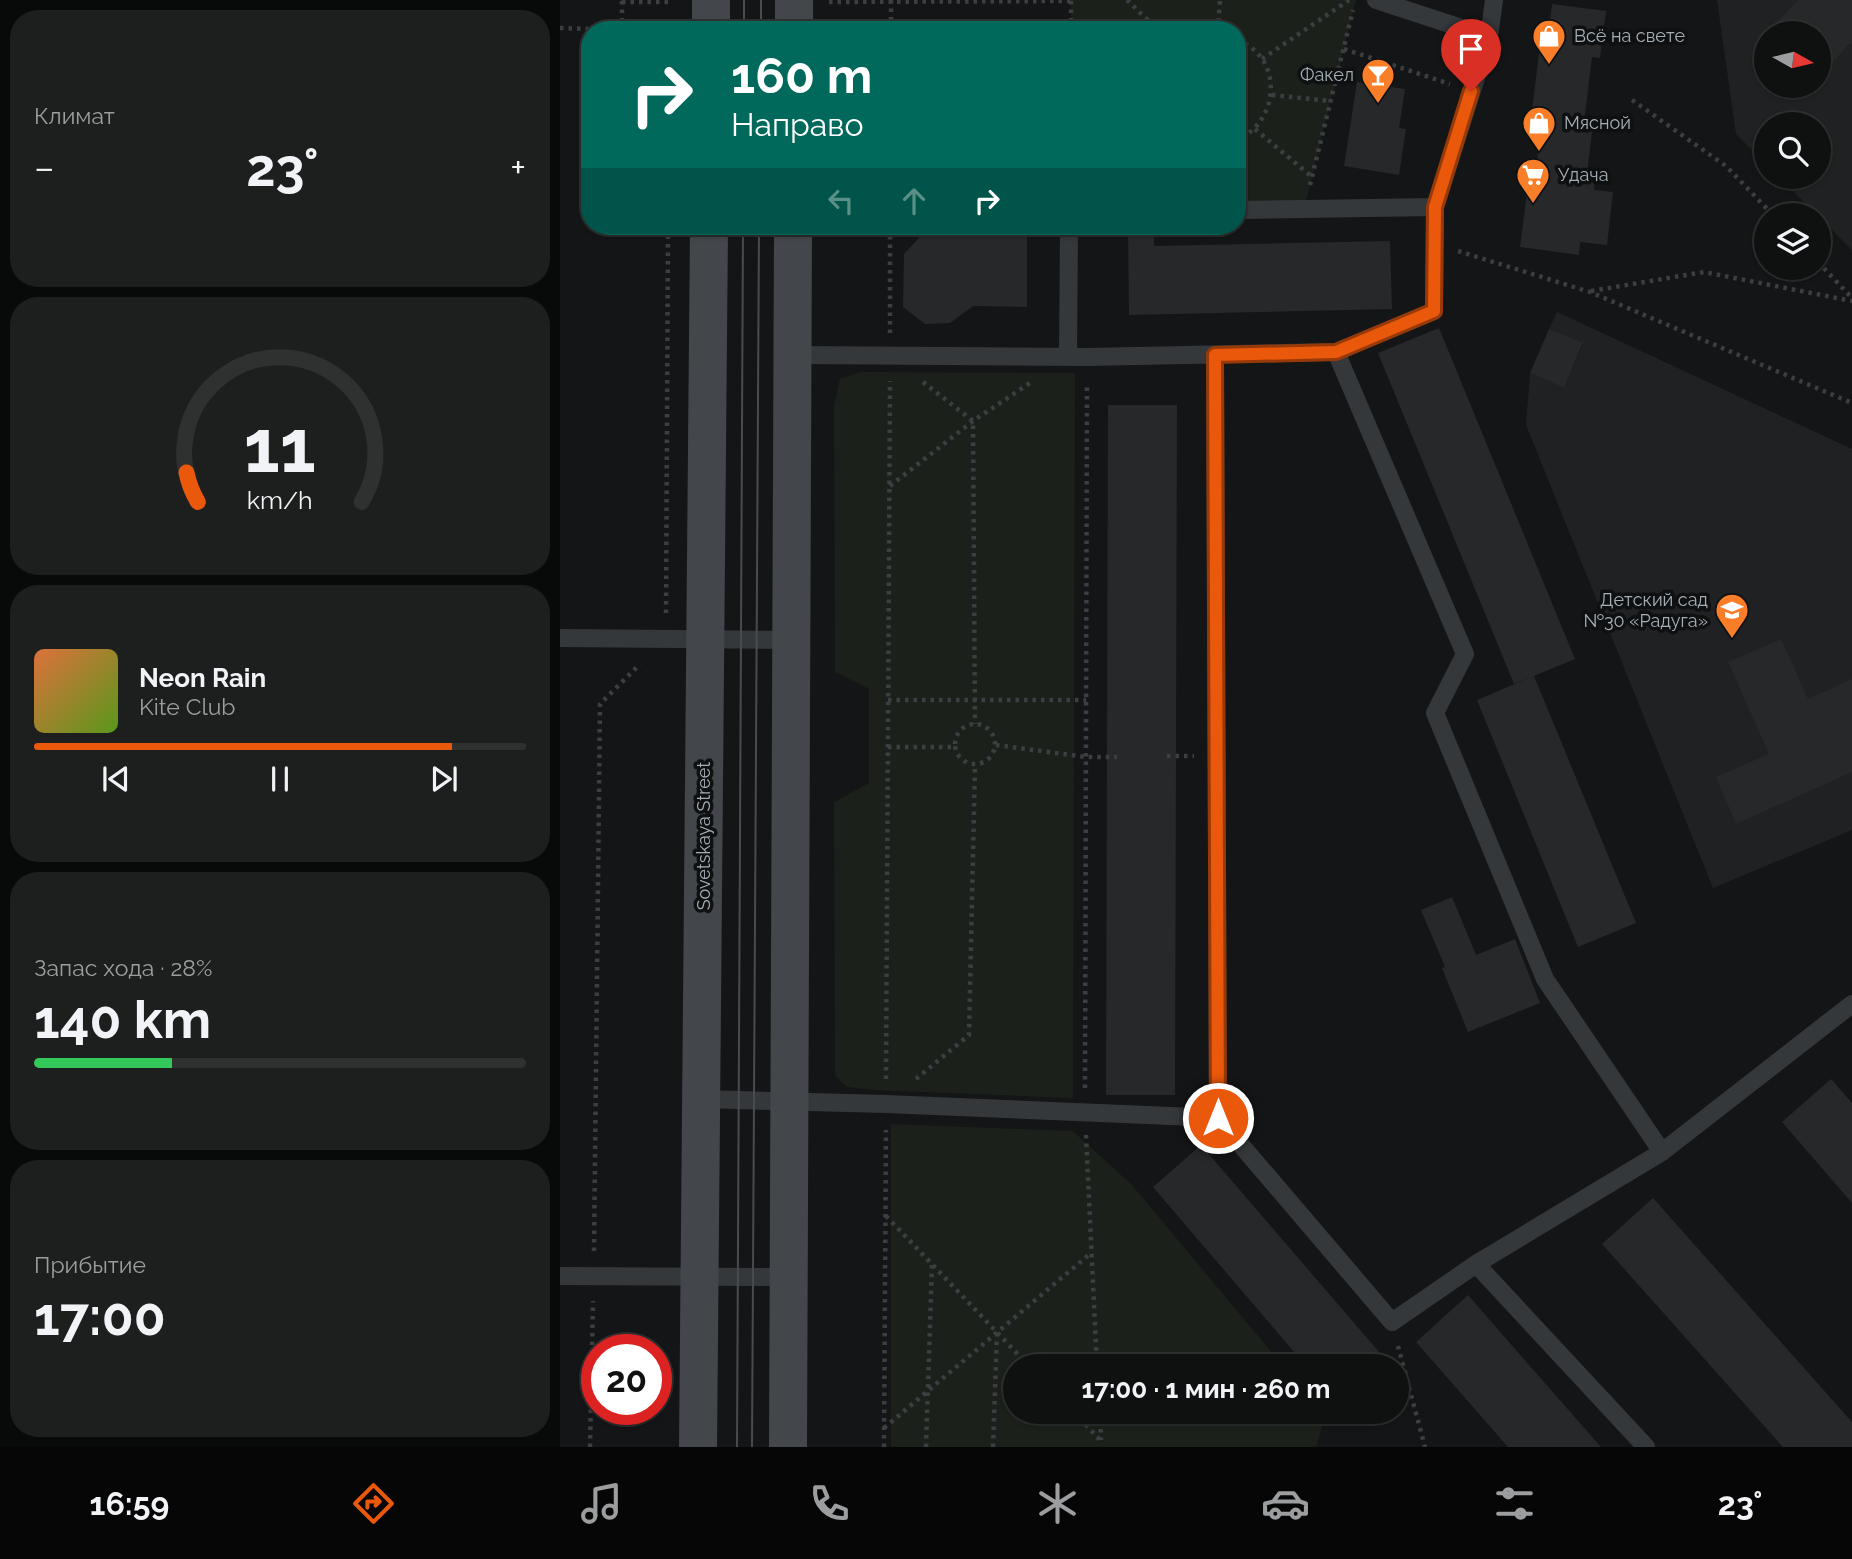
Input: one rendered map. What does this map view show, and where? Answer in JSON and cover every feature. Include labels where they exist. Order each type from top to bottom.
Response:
[{"type":"main road","points":[[711,0],[711,21]]},
{"type":"main road","points":[[799,21],[809,1]]},
{"type":"main road","name":"Sovetskaya Street","points":[[698,1447],[709,235]]},
{"type":"main road","points":[[788,1447],[793,235]]},
{"type":"lane","points":[[1376,0],[1489,37]]},
{"type":"lane","points":[[792,355],[1087,357],[1336,352],[1434,311],[1435,207],[1489,37],[1494,0]]},
{"type":"lane","points":[[1246,210],[1435,207]]},
{"type":"lane","points":[[1068,357],[1069,235]]},
{"type":"lane","points":[[1336,352],[1465,654],[1435,713],[1545,979],[1662,1152]]},
{"type":"lane","points":[[1215,355],[1218,1118],[1392,1322],[1476,1264],[1662,1152],[1852,1003]]},
{"type":"lane","points":[[560,638],[791,640]]},
{"type":"lane","points":[[702,1099],[1218,1118]]},
{"type":"lane","points":[[1476,1264],[1646,1447]]},
{"type":"lane","points":[[560,1276],[789,1277]]},
{"type":"path","points":[[1128,0],[1149,21]]},
{"type":"path","points":[[1219,21],[1220,0]]},
{"type":"path","points":[[1262,59],[1349,0]]},
{"type":"path","points":[[1304,209],[1356,0]]},
{"type":"path","points":[[621,21],[622,1],[671,2]]},
{"type":"path","points":[[809,1],[1071,1],[1071,21]]},
{"type":"path","points":[[891,1],[891,21]]},
{"type":"path","points":[[560,29],[581,29]]},
{"type":"path","points":[[1246,45],[1262,59],[1271,80],[1272,95],[1268,111],[1255,129],[1246,134]]},
{"type":"path","points":[[1344,49],[1471,91]]},
{"type":"path","points":[[1272,95],[1331,101]]},
{"type":"path","points":[[1632,100],[1726,166],[1761,203]]},
{"type":"path","points":[[1255,129],[1311,177]]},
{"type":"path","points":[[590,1447],[600,704],[666,639],[668,235]]},
{"type":"path","points":[[884,1447],[890,235]]},
{"type":"path","points":[[1433,243],[1590,292],[1852,403]]},
{"type":"path","points":[[1590,292],[1703,272],[1852,299]]},
{"type":"path","points":[[1831,276],[1852,299]]},
{"type":"path","points":[[890,357],[974,421]]},
{"type":"path","points":[[889,486],[974,421],[1068,357]]},
{"type":"path","points":[[1087,357],[1085,1112],[1096,1354]]},
{"type":"path","points":[[974,421],[975,724]]},
{"type":"path","points":[[888,700],[1086,700]]},
{"type":"path","points":[[975,724],[987,728],[995,738],[996,745],[991,758],[975,765],[961,759],[955,747],[955,740],[962,729],[975,724]]},
{"type":"path","points":[[996,745],[1086,757],[1116,757]]},
{"type":"path","points":[[888,747],[955,747]]},
{"type":"path","points":[[886,1104],[970,1035],[975,765]]},
{"type":"path","points":[[885,1216],[1018,1354]]},
{"type":"path","points":[[884,1428],[1092,1252]]},
{"type":"path","points":[[926,1447],[932,1264]]},
{"type":"path","points":[[1392,1322],[1424,1447]]},
{"type":"path","points":[[993,1447],[997,1332]]},
{"type":"path","points":[[1086,1424],[1101,1440],[1100,1424]]},
{"type":"shaded area","points":[[1071,0],[1356,0],[1304,209],[1246,210],[1246,21],[1071,21]]},
{"type":"shaded area","points":[[1717,0],[1852,0],[1852,250],[1831,229],[1831,203],[1805,203],[1791,189],[1831,189],[1831,112],[1754,112],[1754,152],[1736,134]]},
{"type":"shaded area","name":"Детский сад №30 «Радуга»","points":[[1557,312],[1852,449],[1852,830],[1713,888],[1526,425],[1530,373],[1564,388],[1583,344],[1549,329]]},
{"type":"shaded area","points":[[860,372],[1075,373],[1073,1098],[875,1090],[847,1087],[835,1076],[834,802],[869,783],[869,689],[835,672],[834,405],[840,379]]},
{"type":"shaded area","points":[[891,1124],[1073,1131],[1132,1185],[1273,1354],[1003,1354],[1003,1424],[1323,1424],[1316,1447],[891,1447]]},
{"type":"building","points":[[1798,0],[1852,0],[1852,41],[1831,64],[1831,21],[1778,21]]},
{"type":"building","points":[[1552,4],[1606,11],[1600,58],[1592,57],[1584,123],[1593,124],[1586,181],[1595,182],[1594,190],[1613,192],[1607,245],[1580,242],[1579,255],[1520,247],[1527,193],[1533,194],[1540,136],[1529,135],[1541,37],[1548,38]]},
{"type":"building","points":[[1357,82],[1405,89],[1399,128],[1406,129],[1399,175],[1344,166]]},
{"type":"building","points":[[922,235],[1027,235],[1027,307],[973,306],[950,323],[925,324],[903,307],[904,254]]},
{"type":"building","points":[[1128,235],[1154,235],[1154,246],[1390,241],[1392,309],[1129,315]]},
{"type":"building","points":[[1439,328],[1575,659],[1514,684],[1378,353]]},
{"type":"building","points":[[1549,329],[1583,343],[1564,388],[1530,373]]},
{"type":"building","points":[[1108,405],[1177,405],[1175,1095],[1106,1095]]},
{"type":"building","points":[[1781,639],[1808,699],[1852,679],[1852,772],[1736,824],[1716,777],[1769,754],[1728,662]]},
{"type":"building","points":[[1534,676],[1636,923],[1578,947],[1477,700]]},
{"type":"building","points":[[1452,897],[1476,955],[1515,939],[1540,1003],[1468,1032],[1421,910]]},
{"type":"building","points":[[1831,1079],[1852,1103],[1852,1203],[1782,1122]]},
{"type":"building","points":[[1201,1145],[1381,1354],[1296,1354],[1153,1187]]},
{"type":"building","points":[[1653,1198],[1852,1422],[1852,1447],[1783,1447],[1602,1244]]},
{"type":"building","points":[[1468,1295],[1601,1447],[1508,1447],[1416,1342]]},
{"type":"tram line","points":[[744,0],[744,21]]},
{"type":"tram line","points":[[761,0],[761,21]]},
{"type":"tram line","points":[[737,1447],[743,235]]},
{"type":"tram line","points":[[752,1447],[759,235]]},
{"type":"place","name":"Всё на свете","points":[[1549,66]]},
{"type":"place","name":"Факел","points":[[1378,105]]},
{"type":"place","name":"Мясной","points":[[1539,153]]},
{"type":"place","name":"Удача","points":[[1533,205]]},
{"type":"place","name":"Детский сад №30 «Радуга»","points":[[1732,640]]},
{"type":"route","points":[[1218,1118],[1215,355],[1336,352],[1434,311],[1435,207],[1471,91]]}]
